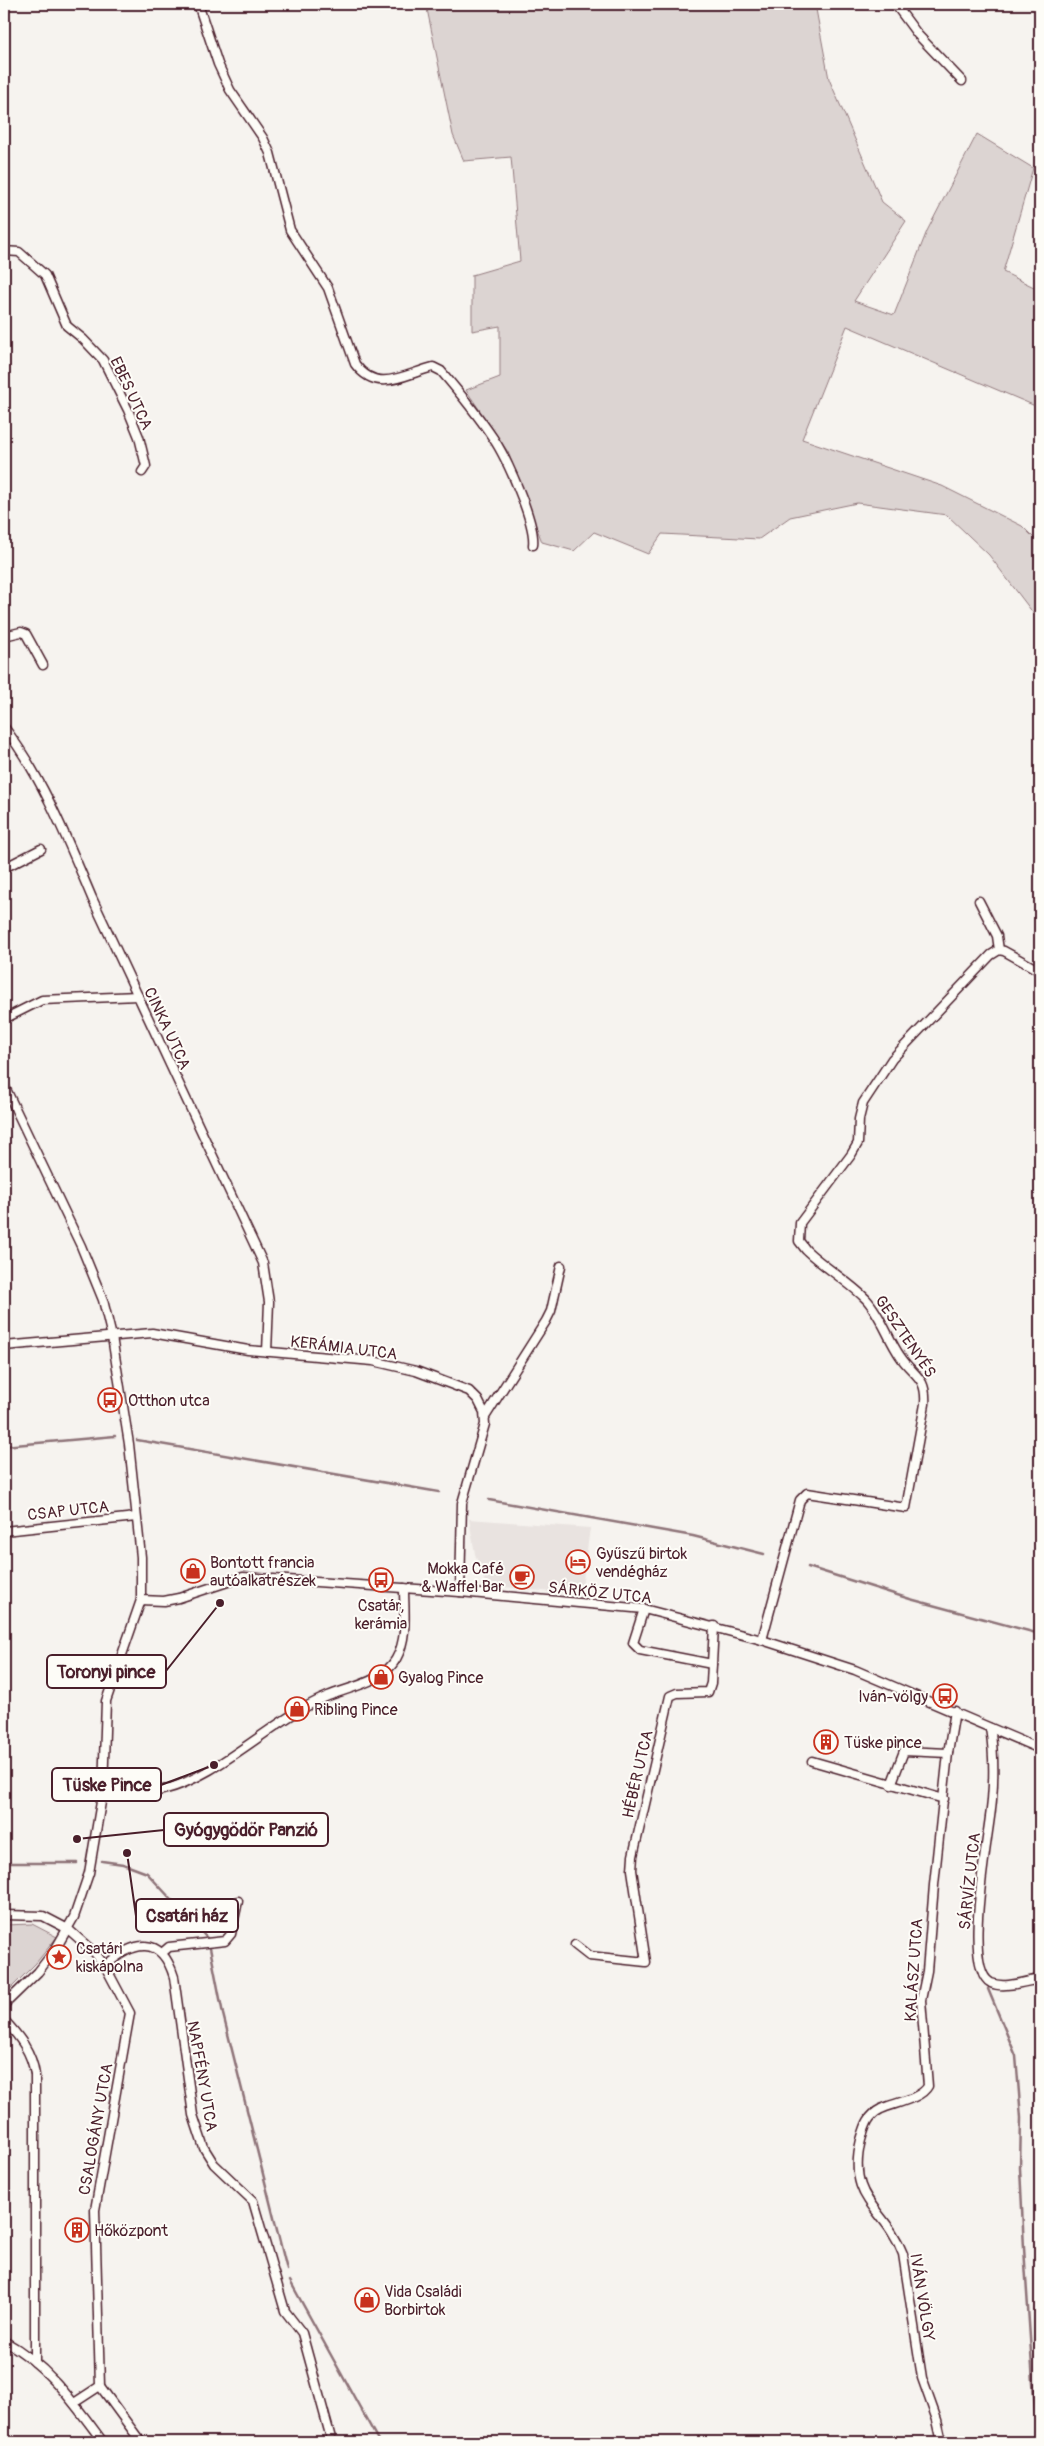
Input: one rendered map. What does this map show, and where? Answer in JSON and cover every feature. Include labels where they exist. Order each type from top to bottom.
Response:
[{"type":"street","points":[[198,4],[218,64],[230,90],[270,153],[290,230],[328,288],[355,364],[361,372],[372,380],[384,381],[433,368],[441,371],[494,439],[530,516],[534,535],[533,544]]},
{"type":"street","points":[[896,4],[918,36],[962,81]]},
{"type":"street","name":"EBES UTCA","points":[[4,251],[19,252],[45,274],[67,326],[84,339],[102,360],[124,401],[139,437],[146,466],[142,472]]},
{"type":"street","points":[[4,636],[22,632],[26,634],[43,665]]},
{"type":"street","name":"CINKA UTCA","points":[[4,727],[17,744],[47,797],[263,1264],[269,1302],[267,1352]]},
{"type":"street","points":[[4,868],[40,850]]},
{"type":"street","points":[[979,900],[997,936],[999,950],[1012,954],[1040,971]]},
{"type":"street","name":"GESZTENYÉS","points":[[762,1640],[800,1500],[807,1493],[906,1508],[925,1404],[926,1391],[924,1383],[899,1355],[890,1334],[867,1300],[806,1250],[799,1241],[800,1223],[851,1155],[858,1142],[859,1119],[863,1103],[892,1059],[999,950]]},
{"type":"street","points":[[4,1019],[42,1000],[138,996]]},
{"type":"street","points":[[4,1085],[81,1246],[103,1300],[112,1337],[129,1444],[141,1557],[141,1600],[106,1701],[103,1790],[89,1873],[68,1929],[55,1950],[38,1972],[4,2004]]},
{"type":"street","points":[[460,1592],[462,1503],[480,1445],[485,1424],[484,1417],[546,1321],[551,1311],[561,1266]]},
{"type":"street","name":"KERÁMIA UTCA","points":[[4,1346],[152,1333],[267,1352],[373,1361],[416,1371],[469,1391],[478,1400],[484,1417]]},
{"type":"street","name":"CSAP UTCA","points":[[4,1532],[136,1517]]},
{"type":"street","name":"SÁRKÖZ UTCA","points":[[141,1600],[164,1601],[179,1598],[243,1577],[460,1592],[644,1609],[714,1626],[855,1670],[955,1711],[1040,1749]]},
{"type":"street","points":[[103,1790],[163,1790],[181,1783],[219,1764],[270,1728],[300,1711],[327,1697],[361,1685],[384,1672],[396,1660],[404,1638],[404,1588]]},
{"type":"street","points":[[644,1609],[633,1643],[636,1647],[640,1650],[712,1664]]},
{"type":"street","name":"HÉBÉR UTCA","points":[[576,1945],[589,1956],[646,1962],[632,1870],[632,1856],[670,1696],[677,1693],[708,1692],[711,1683],[714,1626]]},
{"type":"street","name":"KALÁSZ UTCA","points":[[856,2166],[866,2123],[873,2114],[921,2093],[928,2086],[922,2000],[927,1971],[948,1753],[955,1711]]},
{"type":"street","name":"SÁRVÍZ UTCA","points":[[990,1728],[994,1749],[992,1800],[976,1940],[980,1970],[991,1983],[1000,1985],[1040,1980]]},
{"type":"street","points":[[891,1785],[904,1751],[948,1753]]},
{"type":"street","points":[[812,1761],[944,1799]]},
{"type":"street","points":[[105,1966],[132,1948],[146,1946],[162,1953],[169,1947],[225,1941],[231,1934],[238,1901]]},
{"type":"street","name":"CSALOGÁNY UTCA","points":[[4,1915],[43,1916],[68,1929],[95,1953],[105,1966],[130,2013],[95,2210],[100,2386]]},
{"type":"street","name":"NAPFÉNY UTCA","points":[[162,1953],[169,1960],[174,1977],[190,2097],[197,2134],[214,2164],[253,2201],[285,2311],[302,2333],[332,2442]]},
{"type":"street","points":[[4,2020],[29,2052],[35,2074],[35,2362]]},
{"type":"street","name":"IVÁN VÖLGY","points":[[856,2166],[862,2191],[898,2240],[903,2254],[922,2378],[937,2420],[942,2442]]},
{"type":"street","points":[[4,2340],[35,2362],[74,2403],[103,2442]]},
{"type":"street","points":[[74,2403],[100,2386],[141,2442]]},
{"type":"shaded area","points":[[426,4],[815,4],[829,79],[882,202],[906,221],[854,301],[894,315],[927,231],[977,134],[1033,168],[1003,272],[1040,290],[1040,408],[847,326],[802,439],[942,486],[1022,526],[1040,544],[1040,622],[989,555],[947,515],[857,503],[790,517],[759,539],[662,534],[648,554],[594,532],[574,551],[542,542],[508,452],[466,390],[500,377],[500,326],[472,331],[472,275],[520,261],[511,157],[464,161],[453,135]]},
{"type":"shaded area","points":[[469,1519],[590,1528],[581,1595],[486,1585],[475,1554]]},
{"type":"shaded area","points":[[32,1924],[57,1937],[36,1963],[4,1995],[4,1925]]},
{"type":"waterway","points":[[4,1446],[115,1436]]},
{"type":"waterway","points":[[137,1440],[439,1492]]},
{"type":"waterway","points":[[489,1500],[693,1536],[764,1554]]},
{"type":"waterway","points":[[808,1567],[910,1599],[1040,1634]]},
{"type":"waterway","points":[[102,1861],[123,1864],[147,1873],[207,1938]]},
{"type":"waterway","points":[[4,1863],[77,1863]]},
{"type":"waterway","points":[[210,1948],[223,2014],[287,2270]]},
{"type":"waterway","points":[[988,1989],[1016,2056],[1021,2118],[1020,2168],[1024,2248],[1037,2442]]},
{"type":"waterway","points":[[290,2281],[379,2442]]},
{"type":"place","name":"Otthon utca","points":[[110,1400]]},
{"type":"place","name":"Gyűszű birtok vendégház","points":[[578,1562]]},
{"type":"place","name":"Bontott francia autóalkatrészek","points":[[193,1571]]},
{"type":"place","name":"Mokka Café & Waffel Bar","points":[[522,1577]]},
{"type":"place","name":"Csatár, kerámia","points":[[381,1580]]},
{"type":"place","name":"Toronyi pince","points":[[220,1603]]},
{"type":"place","name":"Gyalog Pince","points":[[381,1677]]},
{"type":"place","name":"Iván-völgy","points":[[945,1696]]},
{"type":"place","name":"Ribling Pince","points":[[297,1709]]},
{"type":"place","name":"Tüske pince","points":[[826,1742]]},
{"type":"place","name":"Tüske Pince","points":[[214,1765]]},
{"type":"place","name":"Gyógygödör Panzió","points":[[77,1839]]},
{"type":"place","name":"Csatári ház","points":[[127,1853]]},
{"type":"place","name":"Csatári kiskápolna","points":[[59,1957]]},
{"type":"place","name":"Hőközpont","points":[[77,2230]]},
{"type":"place","name":"Vida Családi Borbirtok","points":[[367,2300]]}]
